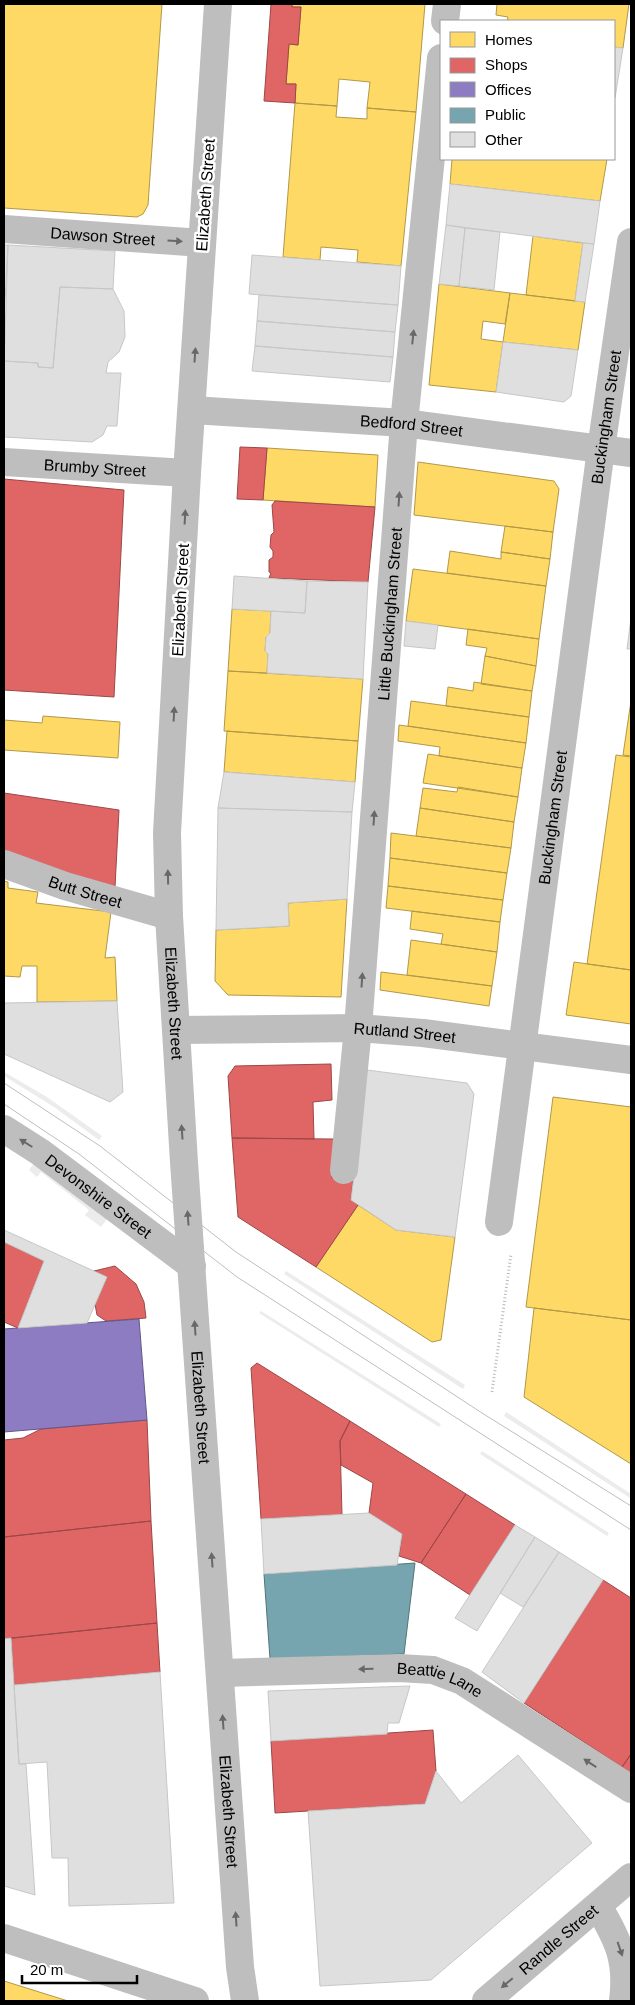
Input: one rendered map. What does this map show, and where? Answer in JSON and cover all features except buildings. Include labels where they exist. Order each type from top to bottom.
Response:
[{"type":"street","name":"Elizabeth Street","points":[[218,4],[187,473],[167,833],[169,916],[240,1968],[226,2001]]},
{"type":"street","points":[[445,20],[447,4]]},
{"type":"street","name":"Little Buckingham Street","points":[[344,1170],[358,1028],[404,423],[440,68]]},
{"type":"street","name":"Dawson Street","points":[[4,229],[202,243]]},
{"type":"street","name":"Buckingham Street","points":[[499,1222],[601,449],[631,242]]},
{"type":"street","name":"Bedford Street","points":[[192,410],[404,423],[631,453]]},
{"type":"street","name":"Brumby Street","points":[[4,462],[187,473]]},
{"type":"street","name":"Butt Street","points":[[4,864],[65,886],[169,916]]},
{"type":"street","name":"Rutland Street","points":[[177,1030],[358,1028],[423,1033],[631,1060]]},
{"type":"street","name":"Devonshire Street","points":[[4,1129],[40,1152],[192,1266]]},
{"type":"street","name":"Beattie Lane","points":[[220,1673],[399,1668],[433,1670],[462,1681],[631,1790]]},
{"type":"street","name":"Randle Street","points":[[486,2001],[631,1877]]},
{"type":"street","points":[[598,1906],[613,1931],[624,1963],[623,2001]]},
{"type":"street","points":[[4,1938],[195,2001]]},
{"type":"street","points":[[240,1968],[245,2001]]},
{"type":"path","points":[[492,1392],[512,1246],[499,1222]]},
{"type":"shaded area","points":[[4,1072],[47,1097],[102,1136],[99,1140],[54,1107],[4,1076]]},
{"type":"shaded area","points":[[34,1163],[107,1219],[101,1227],[85,1215],[89,1210],[41,1172],[37,1177],[29,1170]]},
{"type":"shaded area","points":[[286,1271],[465,1385],[463,1389],[284,1274]]},
{"type":"shaded area","points":[[261,1311],[441,1424],[439,1427],[259,1313]]},
{"type":"shaded area","points":[[506,1412],[631,1494],[630,1498],[504,1416]]},
{"type":"shaded area","points":[[482,1451],[609,1533],[607,1536],[480,1454]]},
{"type":"tram line","points":[[4,1083],[100,1146],[236,1252],[482,1413],[631,1506]]},
{"type":"tram line","points":[[4,1104],[79,1154],[237,1277],[631,1530]]}]
